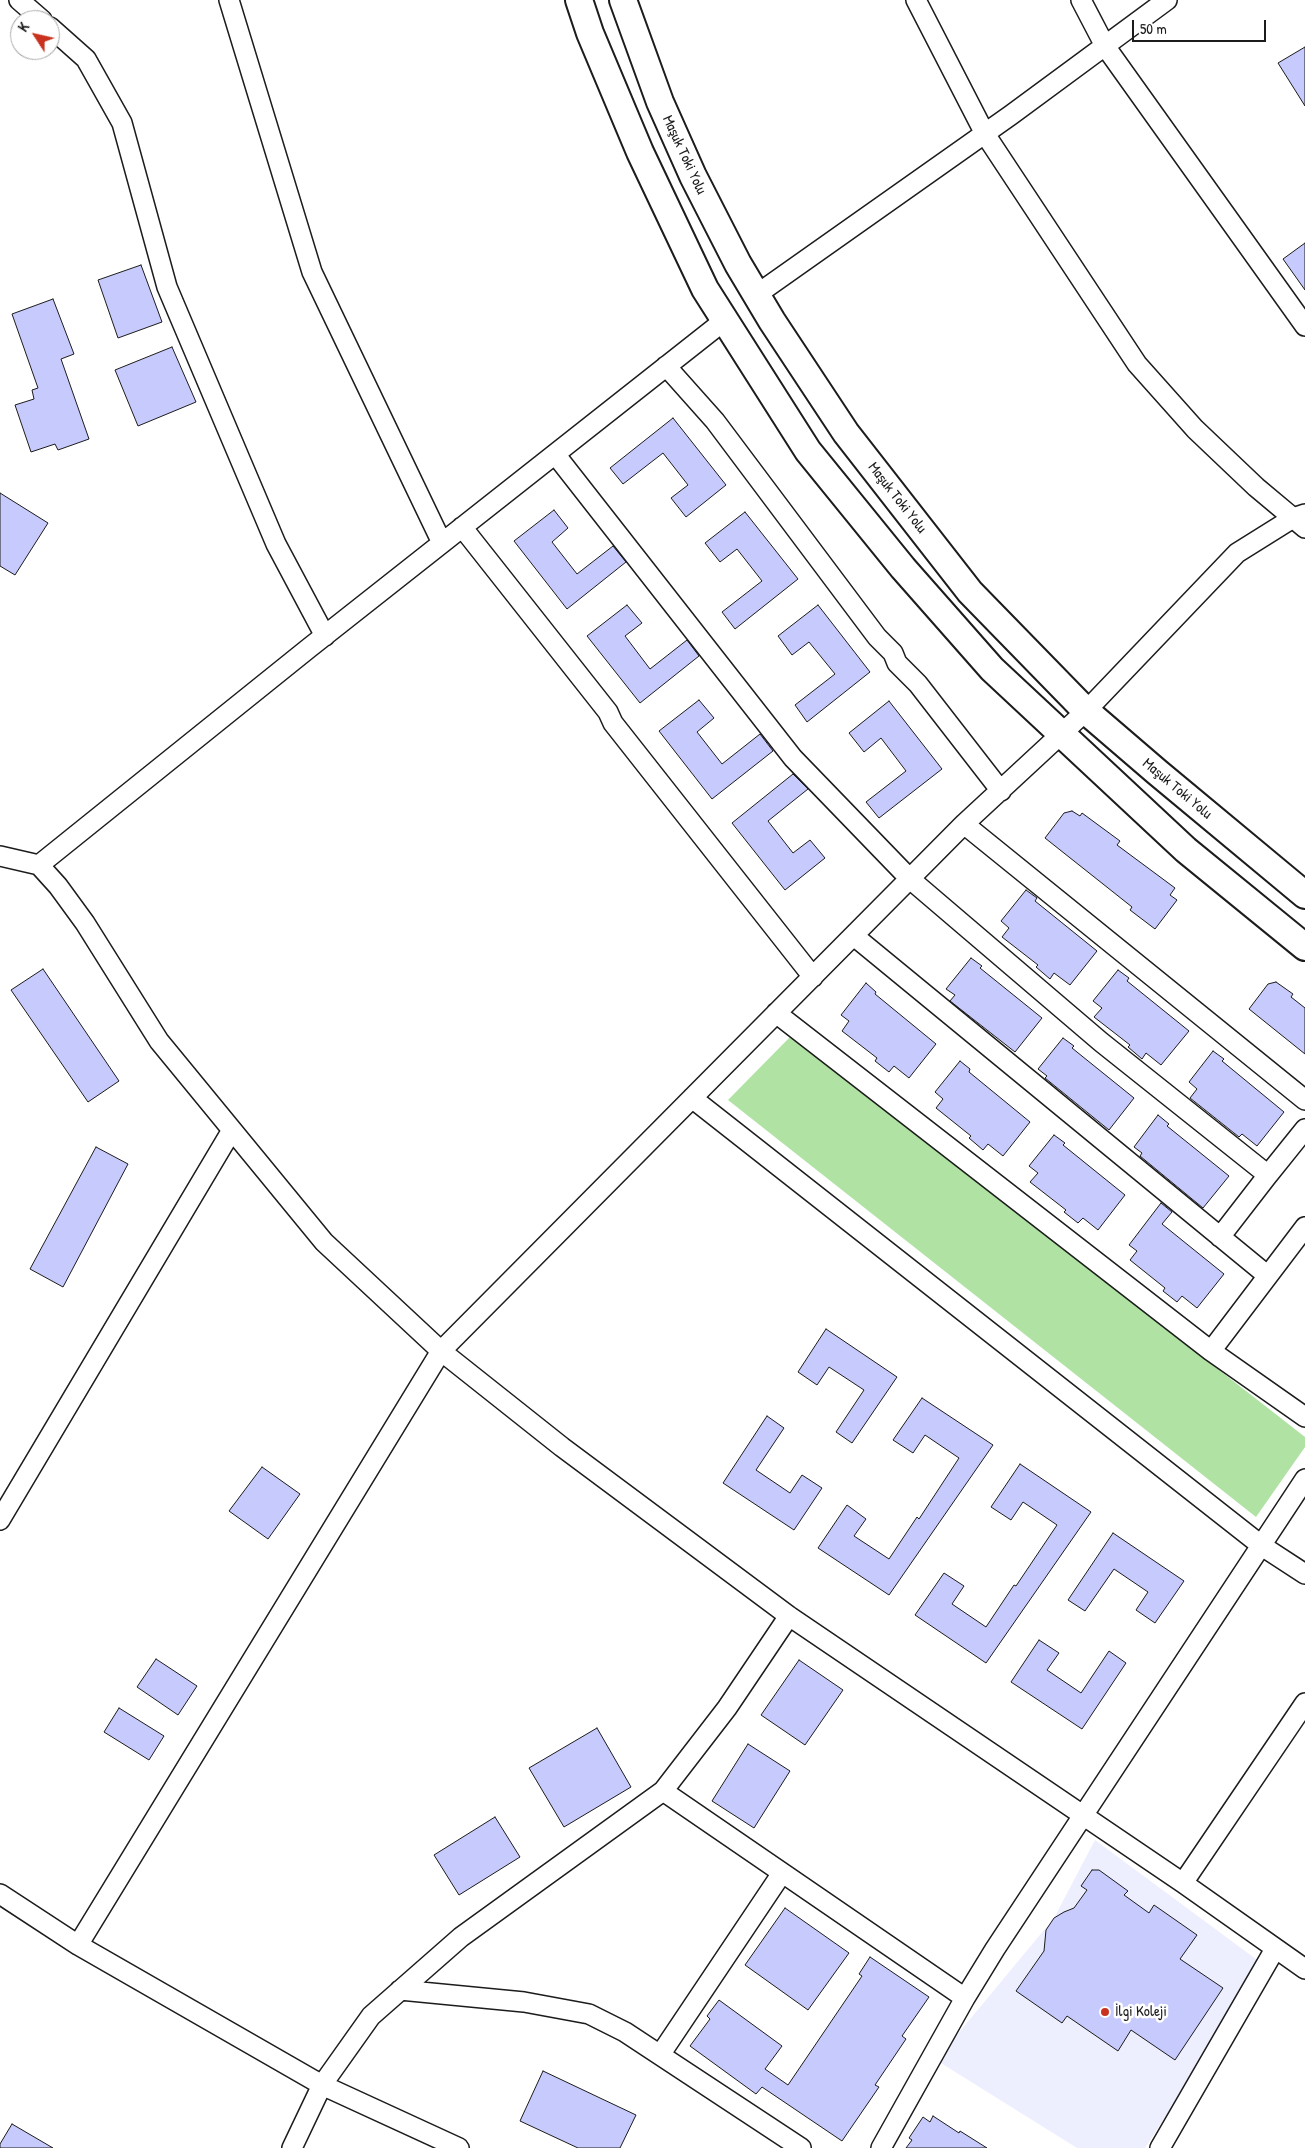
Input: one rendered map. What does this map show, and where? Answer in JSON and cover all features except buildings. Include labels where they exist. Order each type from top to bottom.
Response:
[{"type":"main road","points":[[579,0],[590,33],[640,152],[706,289],[808,451],[897,561],[992,669],[1060,735],[1186,850],[1305,947]]},
{"type":"main road","name":"Maşuk Toki Yolu","points":[[623,0],[664,111],[733,256],[756,295],[846,433],[970,592],[1086,711],[1305,895]]},
{"type":"street","points":[[19,0],[30,10]]},
{"type":"street","points":[[228,0],[312,272],[442,543]]},
{"type":"street","points":[[78,1945],[442,1351],[964,824],[1086,711],[1237,553],[1301,520],[1195,429],[1137,364],[985,134],[916,0]]},
{"type":"street","points":[[1081,0],[1105,46],[1305,326]]},
{"type":"street","points":[[756,295],[985,134],[1167,0]]},
{"type":"street","points":[[60,36],[86,60],[122,123],[167,287],[276,544],[324,636]]},
{"type":"street","points":[[39,865],[324,636],[725,320]]},
{"type":"street","points":[[666,366],[715,421],[877,637],[893,653],[897,663],[918,684],[1001,791]]},
{"type":"street","points":[[555,454],[793,758],[910,879],[1101,1042],[1268,1175]]},
{"type":"street","points":[[462,528],[608,712],[613,723],[813,977]]},
{"type":"street","points":[[964,824],[1305,1100]]},
{"type":"street","points":[[0,856],[39,865],[58,886],[85,923],[159,1042],[324,1242],[442,1351],[562,1447],[789,1616],[1305,1968]]},
{"type":"street","points":[[854,936],[1268,1276]]},
{"type":"street","points":[[776,1013],[1211,1351],[1305,1417]]},
{"type":"street","points":[[692,1098],[1262,1546],[1305,1574]]},
{"type":"street","points":[[1220,1237],[1305,1129]]},
{"type":"street","points":[[0,1520],[232,1130]]},
{"type":"street","points":[[1211,1351],[1305,1227]]},
{"type":"street","points":[[881,2148],[964,1998],[995,1948],[1305,1479]]},
{"type":"street","points":[[292,2148],[322,2085],[371,2016],[461,1937],[662,1791],[727,1708],[789,1616]]},
{"type":"street","points":[[1183,1883],[1305,1703]]},
{"type":"street","points":[[662,1791],[964,1998]]},
{"type":"street","points":[[660,2055],[782,1873]]},
{"type":"street","points":[[0,1894],[78,1945],[322,2085],[459,2148]]},
{"type":"street","points":[[1167,2145],[1275,1949]]},
{"type":"street","points":[[400,1990],[524,2002],[589,2014],[625,2032],[801,2148]]},
{"type":"shaded area","name":"İlgi Koleji","points":[[1095,1840],[1264,1965],[1145,2148],[1077,2148],[936,2060],[1054,1918]]},
{"type":"green space","points":[[791,1036],[1305,1437],[1305,1447],[1256,1517],[728,1100]]},
{"type":"place","name":"İlgi Koleji","points":[[1105,2012]]}]
